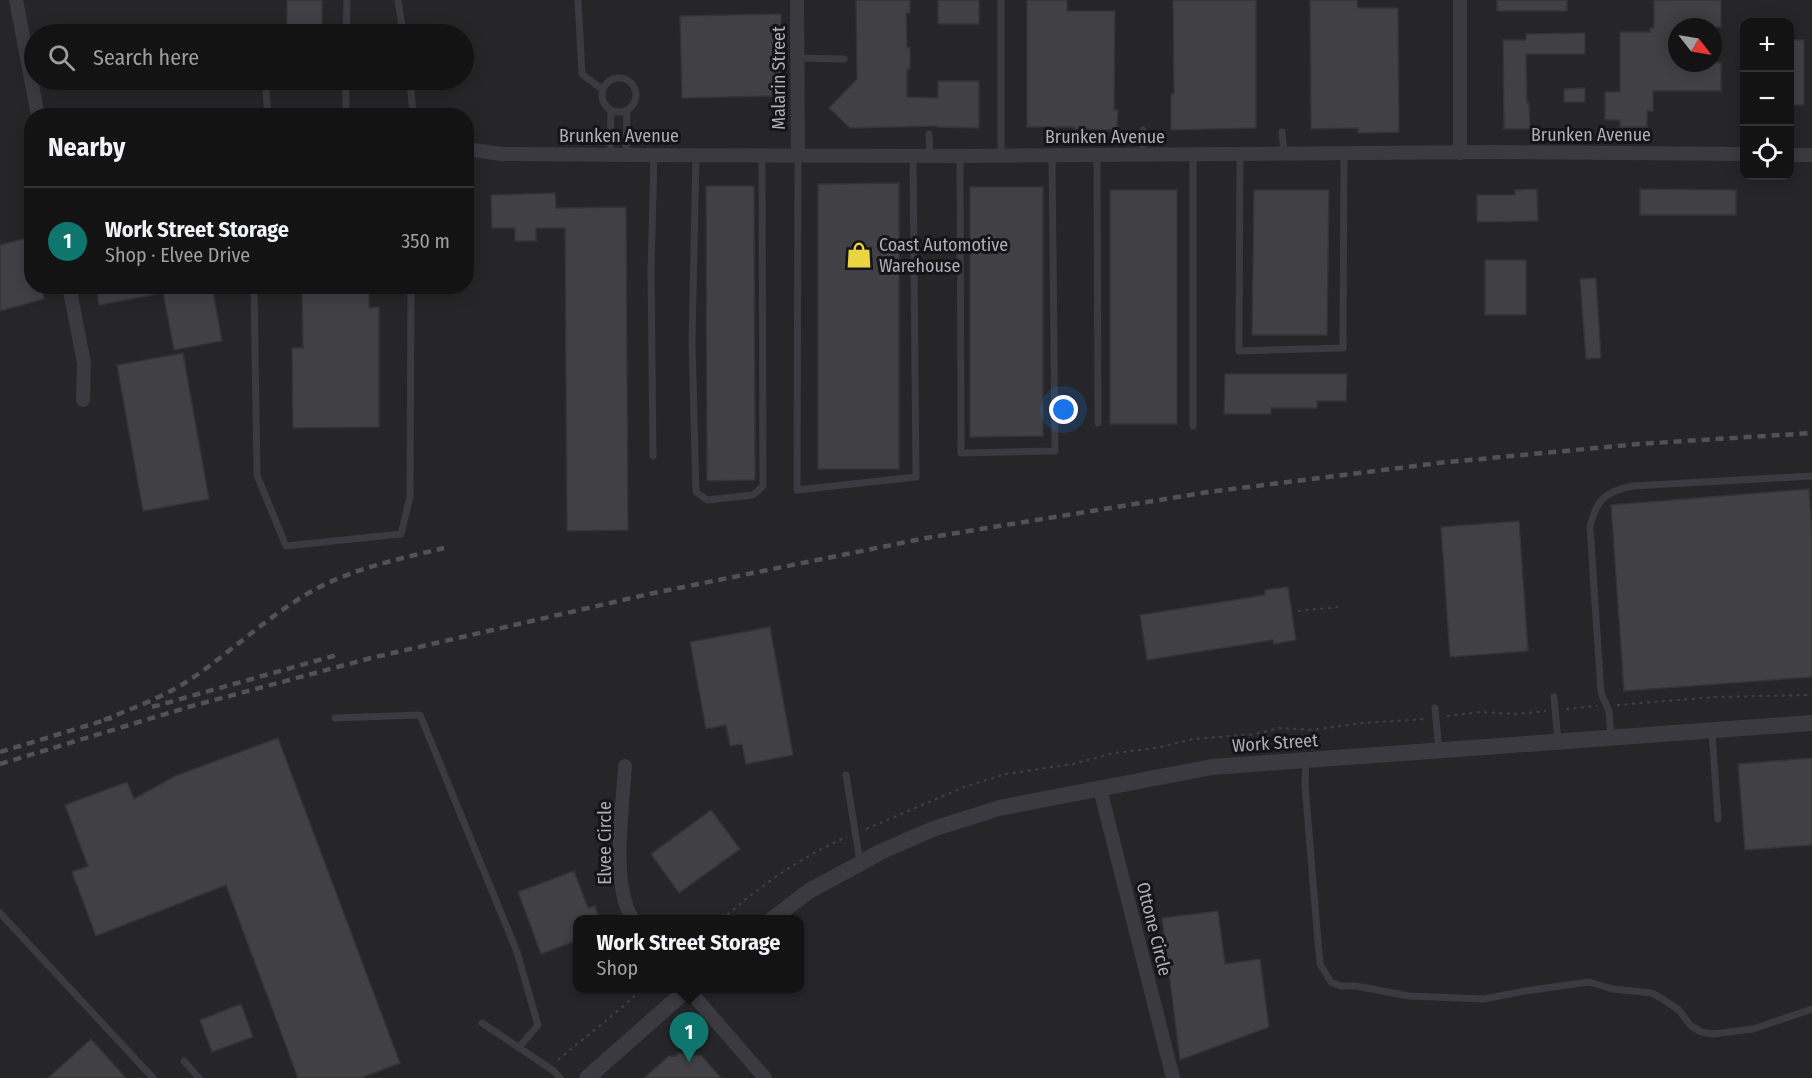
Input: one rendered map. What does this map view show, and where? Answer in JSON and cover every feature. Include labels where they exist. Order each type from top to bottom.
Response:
[{"type":"street","points":[[16,0],[24,42]]},
{"type":"street","name":"Malarin Street","points":[[797,0],[798,155]]},
{"type":"street","points":[[1460,0],[1460,153]]},
{"type":"street","points":[[33,90],[36,108]]},
{"type":"street","name":"Brunken Avenue","points":[[474,150],[502,154],[930,156],[1740,154]]},
{"type":"street","points":[[1794,155],[1812,155]]},
{"type":"street","points":[[71,294],[84,363],[83,400]]},
{"type":"street","name":"Work Street","points":[[778,915],[809,891],[880,852],[933,829],[999,808],[1212,767],[1812,723]]},
{"type":"street","name":"Elvee Circle","points":[[625,766],[619,865],[621,889],[631,915]]},
{"type":"street","name":"Ottone Circle","points":[[1100,789],[1173,1078]]},
{"type":"street","points":[[587,1078],[683,993]]},
{"type":"street","points":[[691,993],[765,1078]]},
{"type":"lane","points":[[346,0],[346,24]]},
{"type":"lane","points":[[398,0],[402,24]]},
{"type":"lane","points":[[578,0],[582,75],[603,90]]},
{"type":"lane","points":[[1001,0],[1001,155]]},
{"type":"lane","points":[[797,58],[844,59]]},
{"type":"lane","points":[[615,79],[625,80],[633,87],[636,98],[627,110],[616,112],[605,104],[603,90],[609,82],[615,79]]},
{"type":"lane","points":[[266,90],[267,108]]},
{"type":"lane","points":[[346,90],[346,108]]},
{"type":"lane","points":[[411,90],[412,108]]},
{"type":"lane","points":[[610,155],[611,110]]},
{"type":"lane","points":[[627,110],[627,155]]},
{"type":"lane","points":[[1142,155],[1143,130]]},
{"type":"lane","points":[[1282,132],[1284,154]]},
{"type":"lane","points":[[929,134],[930,156]]},
{"type":"lane","points":[[696,155],[692,342],[696,492],[707,500],[753,495],[763,486],[762,154]]},
{"type":"lane","points":[[1240,154],[1239,351],[1343,348],[1344,154]]},
{"type":"lane","points":[[653,456],[651,270],[654,155]]},
{"type":"lane","points":[[798,155],[797,490],[916,477],[913,155]]},
{"type":"lane","points":[[960,156],[962,453],[1055,451],[1052,155]]},
{"type":"lane","points":[[1097,155],[1098,423]]},
{"type":"lane","points":[[1193,426],[1194,155]]},
{"type":"lane","points":[[254,294],[257,475],[286,546],[402,534],[410,497],[411,294]]},
{"type":"lane","points":[[1611,738],[1609,711],[1601,693],[1590,527],[1593,514],[1603,499],[1614,490],[1632,486],[1812,476]]},
{"type":"lane","points":[[1554,697],[1558,742]]},
{"type":"lane","points":[[1435,708],[1438,751]]},
{"type":"lane","points":[[335,718],[420,716],[520,962],[538,1025],[519,1047]]},
{"type":"lane","points":[[1712,730],[1718,819]]},
{"type":"lane","points":[[1306,760],[1305,785],[1320,964],[1330,982],[1341,986],[1356,986],[1409,996],[1484,999],[1589,982],[1613,989],[1652,993],[1679,1010],[1690,1025],[1701,1032],[1713,1034],[1753,1029],[1812,1009]]},
{"type":"lane","points":[[846,775],[861,863]]},
{"type":"lane","points":[[0,913],[153,1078]]},
{"type":"lane","points":[[482,1023],[549,1068],[560,1078]]},
{"type":"lane","points":[[184,1061],[199,1078]]},
{"type":"path","points":[[1298,610],[1338,607]]},
{"type":"path","points":[[549,1068],[638,993]]},
{"type":"shaded area","points":[[0,0],[1812,0],[1812,1078],[0,1078]]},
{"type":"building","points":[[287,0],[322,0],[322,24],[287,24]]},
{"type":"building","points":[[856,0],[910,0],[910,13],[906,13],[907,48],[910,47],[907,97],[938,98],[938,81],[979,81],[979,128],[938,126],[850,128],[829,108],[857,79]]},
{"type":"building","points":[[938,0],[979,0],[979,24],[938,24]]},
{"type":"building","points":[[1027,0],[1067,0],[1067,11],[1115,11],[1114,110],[1118,110],[1117,130],[1027,127]]},
{"type":"building","points":[[1173,0],[1256,0],[1256,128],[1171,130],[1171,94],[1174,94]]},
{"type":"building","points":[[1310,0],[1357,0],[1358,8],[1398,8],[1399,132],[1358,133],[1358,128],[1311,129]]},
{"type":"building","points":[[1497,0],[1567,0],[1567,11],[1497,11]]},
{"type":"building","points":[[1654,0],[1721,0],[1721,18],[1668,18],[1668,72],[1721,72],[1721,91],[1653,91],[1653,111],[1647,111],[1647,127],[1620,127],[1620,120],[1605,120],[1605,92],[1620,92],[1620,32],[1650,32],[1650,28],[1654,28]]},
{"type":"building","points":[[781,14],[781,96],[682,98],[680,16]]},
{"type":"building","points":[[1585,33],[1585,54],[1526,54],[1530,129],[1504,129],[1503,40],[1526,40],[1526,34]]},
{"type":"building","points":[[1794,40],[1804,40],[1804,105],[1794,105]]},
{"type":"building","points":[[1585,88],[1585,102],[1564,102],[1564,89]]},
{"type":"building","points":[[899,183],[899,469],[818,469],[818,184]]},
{"type":"building","points":[[706,186],[754,186],[755,480],[707,481]]},
{"type":"building","points":[[970,187],[1043,187],[1043,436],[970,437]]},
{"type":"building","points":[[1537,189],[1538,221],[1477,222],[1477,195],[1515,195],[1515,190]]},
{"type":"building","points":[[1640,189],[1736,190],[1736,215],[1640,215]]},
{"type":"building","points":[[1110,190],[1177,190],[1177,424],[1110,424]]},
{"type":"building","points":[[1254,190],[1329,190],[1327,335],[1252,335]]},
{"type":"building","points":[[555,193],[556,208],[626,207],[628,530],[567,531],[565,228],[536,228],[536,241],[515,241],[515,228],[492,228],[491,195]]},
{"type":"building","points":[[24,239],[24,294],[43,294],[44,299],[0,311],[0,245]]},
{"type":"building","points":[[1485,260],[1526,260],[1526,315],[1485,315]]},
{"type":"building","points":[[1596,278],[1601,358],[1586,359],[1580,279]]},
{"type":"building","points":[[97,294],[158,294],[99,305]]},
{"type":"building","points":[[163,294],[213,294],[222,341],[174,350]]},
{"type":"building","points":[[302,294],[369,294],[369,308],[379,307],[379,427],[293,428],[292,348],[303,348]]},
{"type":"building","points":[[183,353],[209,499],[143,511],[117,365]]},
{"type":"building","points":[[1225,374],[1347,374],[1346,401],[1317,401],[1317,408],[1271,408],[1271,414],[1224,414]]},
{"type":"building","points":[[1809,489],[1812,533],[1812,677],[1624,691],[1611,505]]},
{"type":"building","points":[[1519,521],[1528,651],[1450,657],[1441,527]]},
{"type":"building","points":[[1288,587],[1296,640],[1274,644],[1273,640],[1147,660],[1140,615],[1265,595],[1265,590]]},
{"type":"building","points":[[770,627],[793,755],[746,764],[742,744],[730,746],[726,725],[706,729],[690,642]]},
{"type":"building","points":[[278,738],[400,1063],[361,1078],[298,1078],[226,885],[96,936],[72,872],[88,866],[65,805],[127,782],[134,799],[175,776]]},
{"type":"building","points":[[1812,758],[1812,845],[1745,850],[1738,764]]},
{"type":"building","points":[[711,810],[740,849],[679,893],[651,854]]},
{"type":"building","points":[[574,871],[588,908],[595,906],[598,915],[573,915],[573,942],[541,954],[518,892]]},
{"type":"building","points":[[1218,911],[1225,964],[1260,959],[1269,1027],[1180,1060],[1162,918]]},
{"type":"building","points":[[241,1004],[253,1037],[212,1052],[200,1020]]},
{"type":"building","points":[[91,1039],[126,1078],[48,1078]]},
{"type":"building","points":[[677,1053],[702,1056],[721,1078],[644,1078],[669,1056],[677,1056]]},
{"type":"railway","points":[[0,764],[192,706],[371,658],[649,594],[926,538],[1208,492],[1438,463],[1638,444],[1812,433]]},
{"type":"railway","points":[[104,720],[148,702],[181,685],[274,616],[318,588],[371,567],[444,548]]},
{"type":"railway","points":[[152,707],[337,655]]},
{"type":"railway","points":[[0,752],[112,718]]},
{"type":"place","name":"Coast Automotive Warehouse","points":[[859,255]]},
{"type":"place","name":"Work Street Storage","points":[[689,1062]]}]
